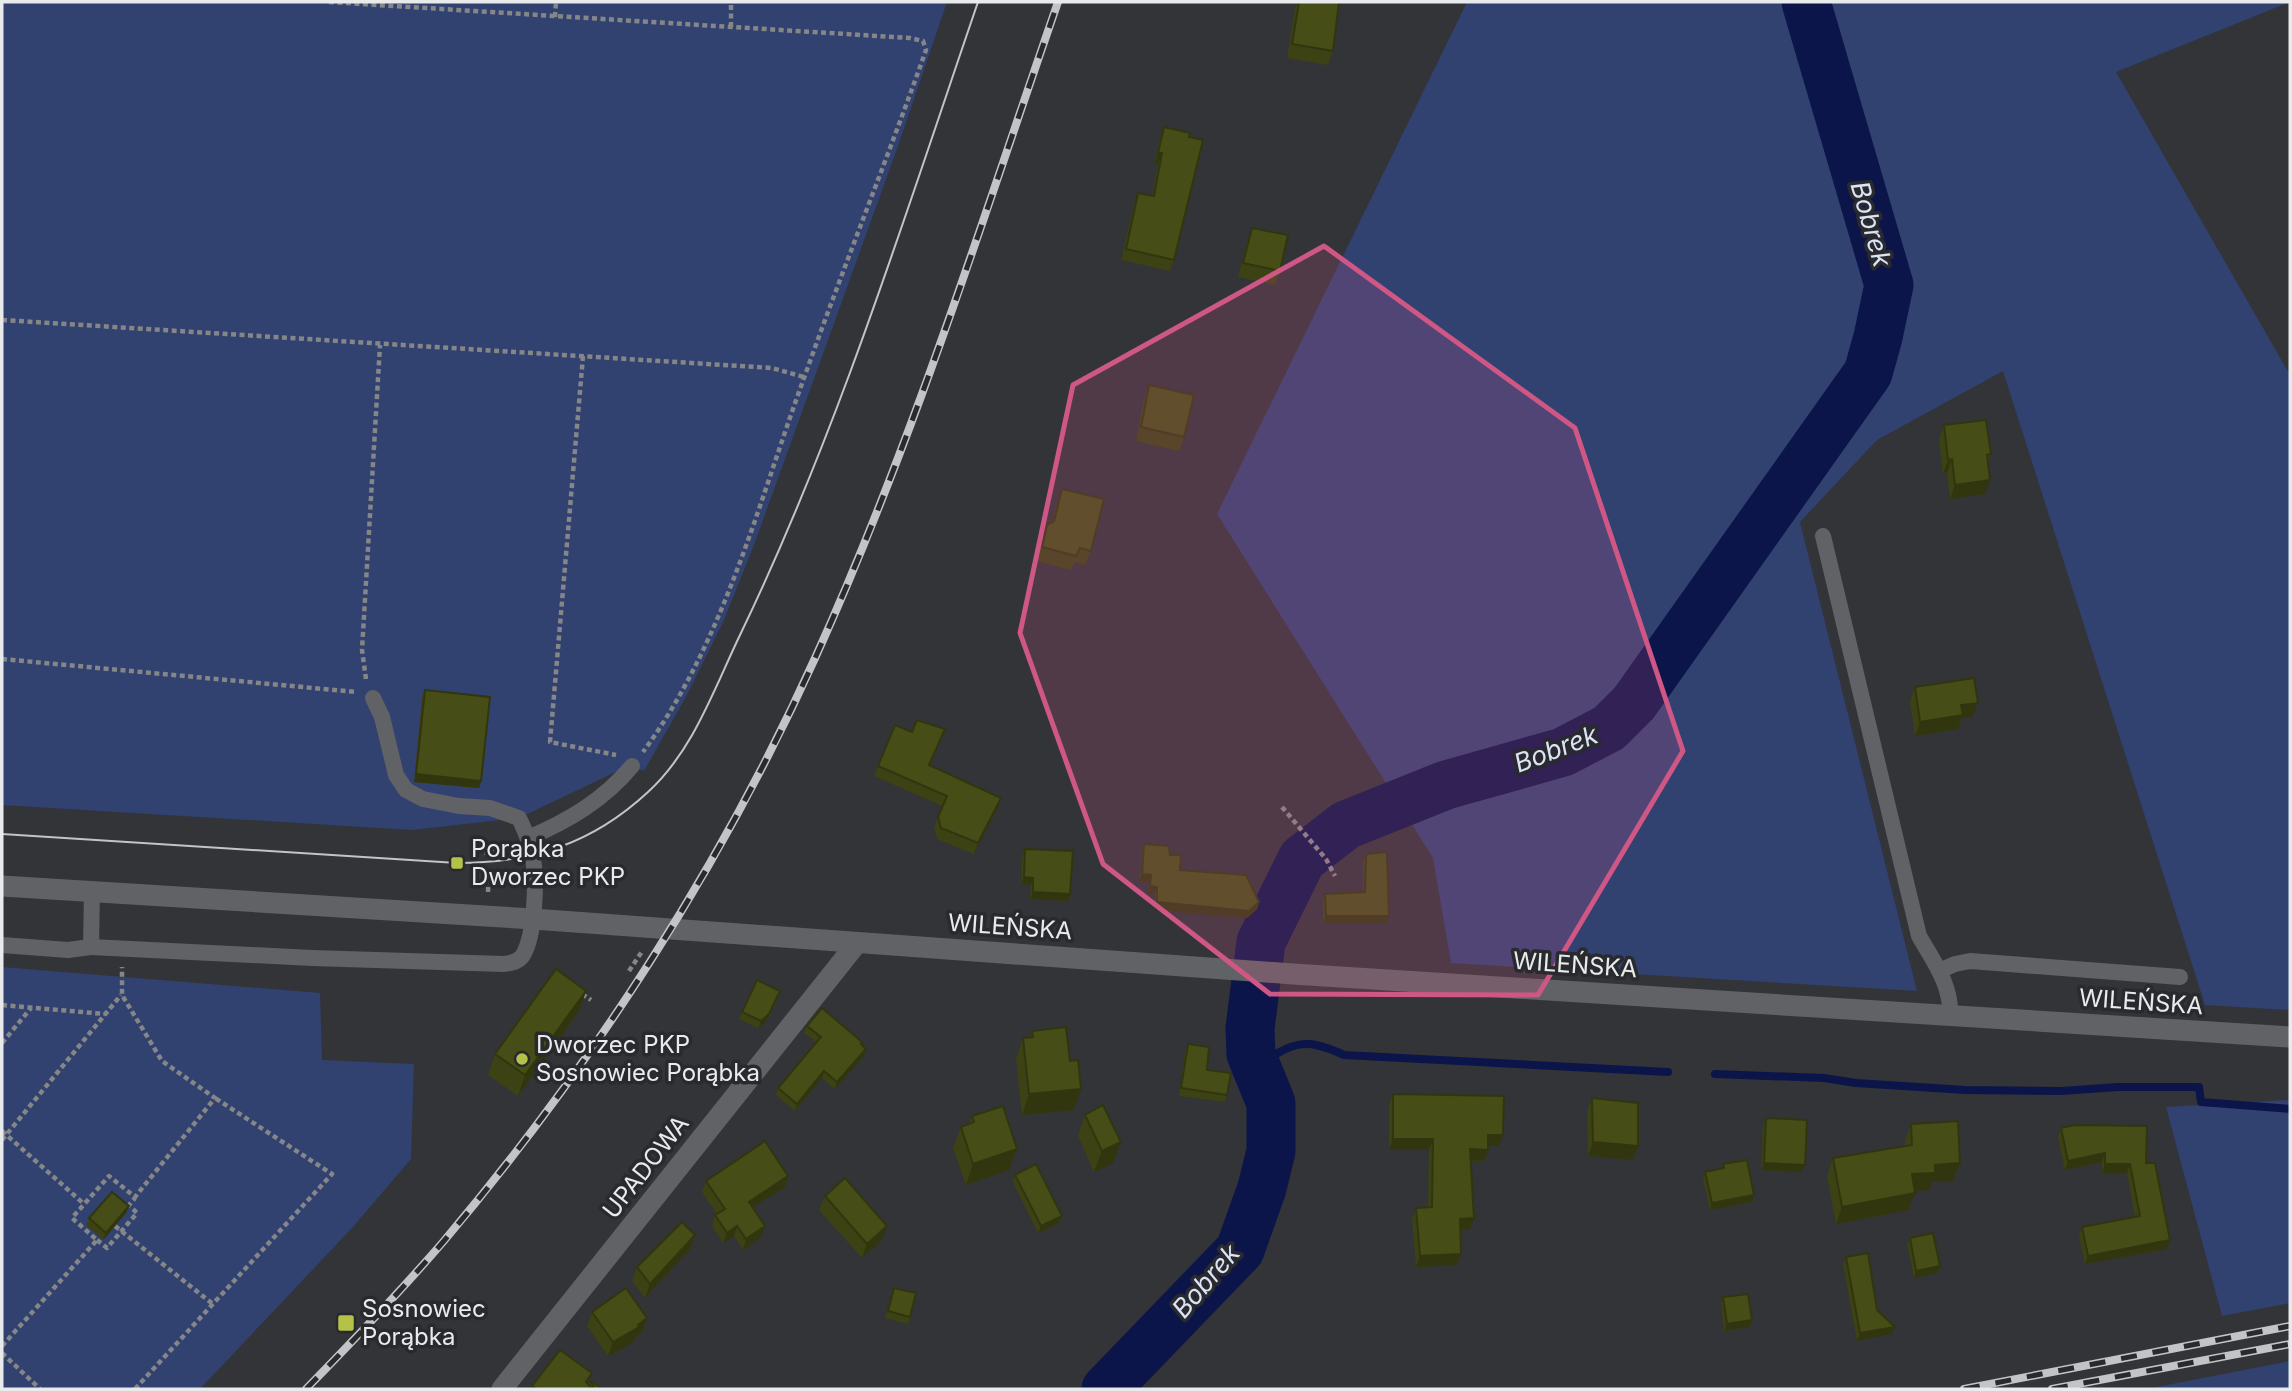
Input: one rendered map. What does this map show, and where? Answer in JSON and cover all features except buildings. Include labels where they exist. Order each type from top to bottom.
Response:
[{"type":"street","name":"WILEŃSKA","points":[[2,886],[533,919],[1210,968],[2290,1038]]},
{"type":"street","name":"UPADOWA","points":[[502,1389],[857,943]]},
{"type":"lane","points":[[1823,536],[1919,936],[1939,971],[1951,1000],[1950,1016]]},
{"type":"lane","points":[[2,945],[68,950],[91,947],[123,948],[504,964],[523,957],[533,919],[536,873],[528,838],[519,818],[505,812],[423,799],[406,790],[396,775],[382,717],[373,698]]},
{"type":"lane","points":[[528,838],[557,826],[594,803],[620,781],[635,763]]},
{"type":"lane","points":[[91,947],[92,891]]},
{"type":"lane","points":[[1939,971],[1970,961],[2180,977]]},
{"type":"path","points":[[329,2],[382,3],[923,41],[926,50],[718,616],[681,692],[635,763],[550,742],[583,356]]},
{"type":"path","points":[[555,17],[556,2]]},
{"type":"path","points":[[731,2],[731,27]]},
{"type":"path","points":[[2,320],[772,368],[804,377]]},
{"type":"path","points":[[373,698],[364,674],[362,650],[380,345]]},
{"type":"path","points":[[2,659],[321,688],[356,692],[373,698]]},
{"type":"path","points":[[1282,807],[1297,828],[1326,859],[1335,876]]},
{"type":"path","points":[[488,892],[487,872],[536,873]]},
{"type":"path","points":[[123,948],[122,995],[162,1061],[332,1174],[135,1389]]},
{"type":"path","points":[[629,971],[643,949]]},
{"type":"path","points":[[581,993],[591,1000]]},
{"type":"path","points":[[2,1140],[4,1133],[122,995]]},
{"type":"path","points":[[2,1005],[106,1014]]},
{"type":"path","points":[[2,1043],[32,1008]]},
{"type":"path","points":[[135,1198],[109,1176],[72,1218],[107,1248],[137,1213],[129,1205],[135,1198],[215,1098]]},
{"type":"path","points":[[4,1133],[84,1204]]},
{"type":"path","points":[[115,1226],[214,1305]]},
{"type":"path","points":[[2,1346],[97,1240]]},
{"type":"path","points":[[2,1353],[40,1389]]},
{"type":"highlighted area","points":[[1324,246],[1575,428],[1683,751],[1538,995],[1270,994],[1103,864],[1020,633],[1073,385]]},
{"type":"shaded area","points":[[2,2],[947,2],[897,149],[754,545],[724,620],[687,695],[644,771],[624,764],[622,769],[519,818],[412,830],[2,805]]},
{"type":"shaded area","points":[[1467,2],[2290,2],[2116,72],[2290,375],[2290,1010],[2205,1005],[2003,371],[1877,440],[1800,522],[1917,991],[1451,963],[1433,858],[1217,514]]},
{"type":"shaded area","points":[[2,967],[320,993],[322,1060],[414,1064],[411,1159],[352,1228],[200,1389],[2,1389]]},
{"type":"shaded area","points":[[2290,1100],[2290,1303],[2222,1316],[2166,1107]]},
{"type":"shaded area","points":[[2290,1361],[2290,1389],[2146,1389]]},
{"type":"waterway","name":"Bobrek","points":[[1106,1389],[1240,1250],[1262,1188],[1271,1151],[1271,1103],[1251,1054],[1250,1028],[1261,942],[1302,859],[1346,825],[1446,785],[1563,752],[1609,728],[1634,703],[1868,373],[1889,285],[1806,2]]},
{"type":"waterway","points":[[1256,1067],[1279,1052],[1308,1044],[1344,1055],[1668,1072]]},
{"type":"waterway","points":[[1715,1074],[1824,1078],[1856,1083],[1965,1090],[2061,1091],[2118,1087],[2199,1087],[2201,1102],[2290,1109]]},
{"type":"tram line","points":[[2,834],[457,863],[484,862],[511,859],[560,847],[605,825],[627,810],[664,776],[690,739],[775,558],[839,402],[978,2]]},
{"type":"railway","points":[[306,1389],[376,1317],[443,1242],[551,1106],[650,962],[739,812],[816,656],[884,495],[944,332],[1058,2]]},
{"type":"railway","points":[[1964,1389],[2290,1326]]},
{"type":"railway","points":[[2052,1389],[2290,1344]]},
{"type":"place","name":"Porąbka Dworzec PKP","points":[[457,863]]},
{"type":"place","name":"Dworzec PKP Sosnowiec Porąbka","points":[[522,1059]]},
{"type":"place","name":"Sosnowiec Porąbka","points":[[346,1323]]}]
